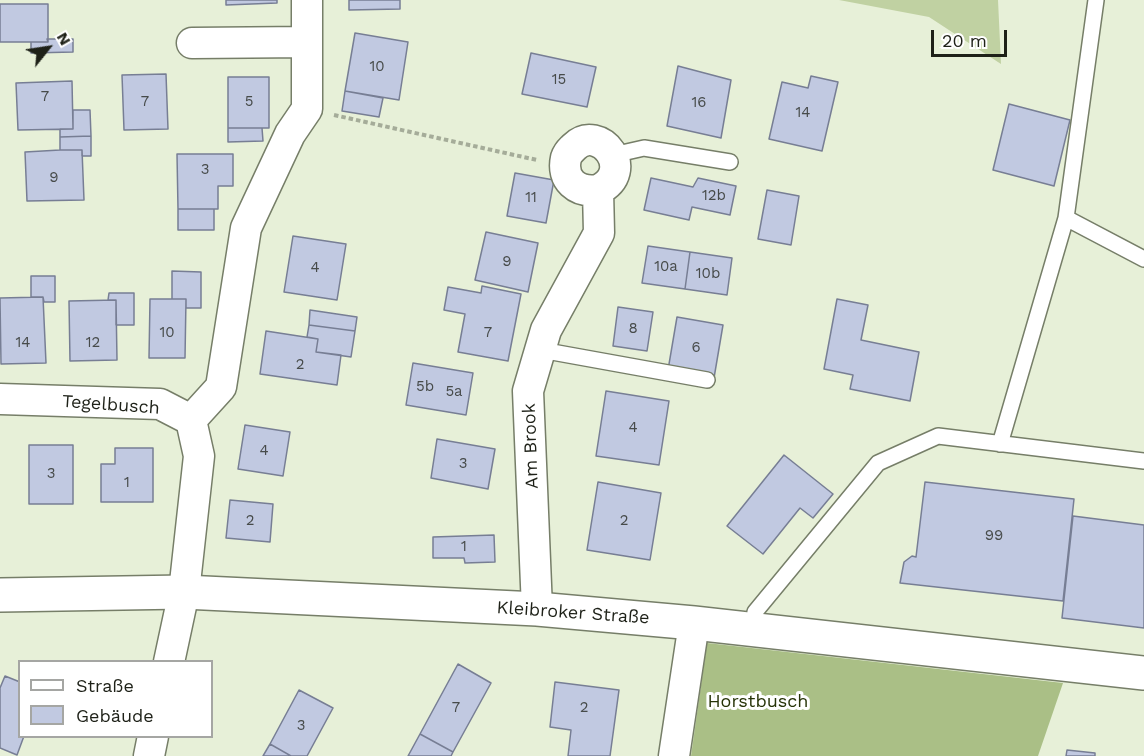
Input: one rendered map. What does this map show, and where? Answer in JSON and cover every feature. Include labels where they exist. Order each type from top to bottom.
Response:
[{"type":"street","points":[[169,660],[184,591],[199,456],[191,420],[221,387],[246,228],[290,134],[307,109],[307,0]]},
{"type":"street","points":[[192,43],[307,42]]},
{"type":"street","points":[[591,140],[604,145],[613,155],[615,170],[612,179],[605,187],[588,192],[576,188],[568,179],[564,166],[568,153],[578,143],[591,140]]},
{"type":"street","name":"Am Brook","points":[[537,609],[528,391],[546,330],[599,233],[598,190]]},
{"type":"street","name":"Tegelbusch","points":[[0,399],[160,404],[191,420]]},
{"type":"street","name":"Kleibroker Straße","points":[[0,595],[184,591],[537,609],[694,622],[1144,673]]},
{"type":"street","points":[[674,756],[694,622]]},
{"type":"street","points":[[149,756],[153,738]]},
{"type":"lane","points":[[1000,444],[1066,218],[1096,0]]},
{"type":"lane","points":[[613,155],[644,148],[730,162]]},
{"type":"lane","points":[[1066,218],[1144,259]]},
{"type":"lane","points":[[541,350],[707,380]]},
{"type":"lane","points":[[753,629],[755,612],[878,463],[938,436],[1144,461]]},
{"type":"path","points":[[307,109],[564,166]]},
{"type":"green space","points":[[839,0],[998,0],[1001,64],[929,17]]},
{"type":"green space","name":"Horstbusch","points":[[707,643],[1063,683],[1038,756],[691,756]]},
{"type":"building","points":[[226,0],[277,0],[277,3],[226,5]]},
{"type":"building","points":[[349,0],[400,0],[400,9],[349,10]]},
{"type":"building","points":[[0,4],[48,4],[48,42],[0,42]]},
{"type":"building","points":[[355,33],[408,42],[399,100],[345,91]]},
{"type":"building","points":[[47,39],[73,39],[73,52],[31,53],[31,42],[48,42]]},
{"type":"building","points":[[531,53],[596,67],[587,107],[522,94]]},
{"type":"building","points":[[678,66],[731,80],[721,138],[667,126]]},
{"type":"building","points":[[166,74],[168,129],[124,130],[122,75]]},
{"type":"building","points":[[811,76],[838,82],[822,151],[769,139],[782,82],[808,88]]},
{"type":"building","points":[[228,77],[269,77],[269,128],[228,128]]},
{"type":"building","points":[[72,81],[73,129],[18,130],[16,83]]},
{"type":"building","points":[[345,91],[383,98],[379,117],[342,111]]},
{"type":"building","points":[[1009,104],[1070,120],[1054,186],[993,170]]},
{"type":"building","points":[[73,110],[90,110],[91,136],[60,137],[60,129],[73,129]]},
{"type":"building","points":[[228,128],[262,128],[263,141],[228,142]]},
{"type":"building","points":[[91,136],[91,156],[82,156],[82,150],[60,150],[60,137]]},
{"type":"building","points":[[82,150],[84,200],[27,201],[25,152]]},
{"type":"building","points":[[177,154],[233,154],[233,186],[218,186],[218,209],[178,209]]},
{"type":"building","points":[[515,173],[554,180],[546,223],[507,216]]},
{"type":"building","points":[[651,178],[693,187],[698,178],[736,186],[730,215],[692,207],[689,220],[644,210]]},
{"type":"building","points":[[767,190],[799,196],[791,245],[758,239]]},
{"type":"building","points":[[178,209],[214,209],[214,230],[178,230]]},
{"type":"building","points":[[486,232],[538,243],[528,292],[475,280]]},
{"type":"building","points":[[293,236],[346,244],[337,300],[284,292]]},
{"type":"building","points":[[648,246],[690,252],[685,289],[642,283]]},
{"type":"building","points":[[690,252],[732,258],[727,295],[685,289]]},
{"type":"building","points":[[172,271],[201,272],[201,308],[186,308],[186,299],[172,299]]},
{"type":"building","points":[[31,276],[55,276],[55,302],[44,302],[43,297],[31,297]]},
{"type":"building","points":[[482,286],[521,294],[508,361],[458,352],[465,314],[444,310],[448,287],[481,293]]},
{"type":"building","points":[[109,293],[134,293],[134,325],[116,325],[116,300],[108,300]]},
{"type":"building","points":[[43,297],[46,363],[1,364],[0,298]]},
{"type":"building","points":[[150,299],[186,299],[185,358],[149,358]]},
{"type":"building","points":[[837,299],[868,305],[861,340],[919,352],[910,401],[850,389],[853,375],[824,369]]},
{"type":"building","points":[[116,300],[117,360],[70,361],[69,301]]},
{"type":"building","points":[[618,307],[653,312],[647,351],[613,346]]},
{"type":"building","points":[[310,310],[357,317],[355,331],[309,325]]},
{"type":"building","points":[[677,317],[723,325],[714,378],[668,370]]},
{"type":"building","points":[[309,325],[355,331],[351,357],[316,352],[318,339],[307,337]]},
{"type":"building","points":[[266,331],[318,339],[316,352],[341,355],[337,385],[260,374]]},
{"type":"building","points":[[413,363],[473,373],[466,415],[406,405]]},
{"type":"building","points":[[606,391],[669,401],[659,465],[596,456]]},
{"type":"building","points":[[245,425],[290,432],[283,476],[238,469]]},
{"type":"building","points":[[437,439],[495,449],[488,489],[431,478]]},
{"type":"building","points":[[29,445],[73,445],[73,504],[29,504]]},
{"type":"building","points":[[115,448],[153,448],[153,502],[101,502],[101,464],[115,464]]},
{"type":"building","points":[[784,455],[833,494],[813,518],[800,508],[763,554],[727,526]]},
{"type":"building","points":[[598,482],[661,493],[650,560],[587,550]]},
{"type":"building","points":[[925,482],[1074,499],[1063,601],[900,583],[904,562],[912,556],[916,557]]},
{"type":"building","points":[[230,500],[273,504],[270,542],[226,538]]},
{"type":"building","points":[[1073,516],[1144,525],[1144,628],[1062,618]]},
{"type":"building","points":[[494,535],[495,562],[465,563],[464,558],[433,558],[433,537]]},
{"type":"building","points":[[458,664],[491,683],[453,752],[420,734]]},
{"type":"building","points":[[5,676],[18,681],[18,738],[23,738],[17,755],[0,748],[0,688]]},
{"type":"building","points":[[555,682],[619,690],[610,756],[568,756],[571,730],[550,727]]},
{"type":"building","points":[[299,690],[333,708],[307,756],[291,756],[270,744]]},
{"type":"building","points":[[420,734],[453,752],[451,756],[408,756]]},
{"type":"building","points":[[270,744],[291,756],[263,756]]},
{"type":"building","points":[[1067,750],[1095,753],[1095,756],[1066,756]]}]
